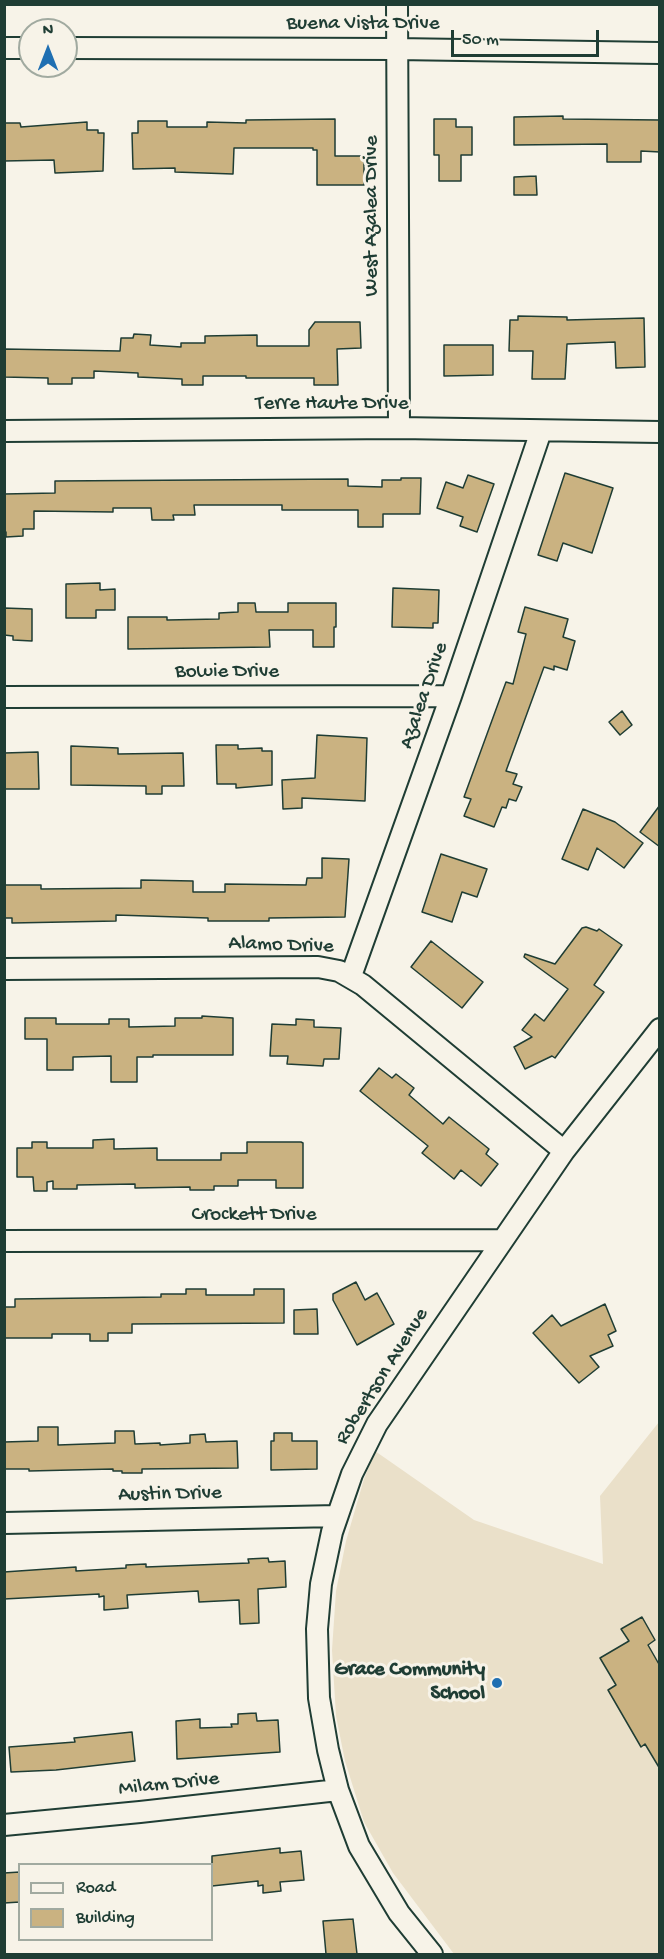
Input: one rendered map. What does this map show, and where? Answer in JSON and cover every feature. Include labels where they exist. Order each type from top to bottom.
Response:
[{"type":"street","name":"West Azalea Drive","points":[[397,4],[399,428]]},
{"type":"street","name":"Buena Vista Drive","points":[[78,48],[660,53]]},
{"type":"street","name":"Terre Haute Drive","points":[[4,431],[399,428],[660,432]]},
{"type":"street","name":"Azalea Drive","points":[[351,976],[451,696],[541,431]]},
{"type":"street","name":"Bowie Drive","points":[[4,697],[451,696]]},
{"type":"street","name":"Alamo Drive","points":[[4,969],[329,968],[351,976],[564,1151]]},
{"type":"street","name":"Robertson Avenue","points":[[432,1954],[399,1913],[359,1846],[338,1790],[322,1725],[316,1649],[321,1584],[337,1516],[358,1459],[377,1424],[564,1151],[660,1029]]},
{"type":"street","name":"Crockett Drive","points":[[4,1241],[503,1240]]},
{"type":"street","name":"Austin Drive","points":[[4,1523],[337,1516]]},
{"type":"street","name":"Milam Drive","points":[[4,1825],[338,1790]]},
{"type":"shaded area","name":"Grace Community School","points":[[659,1422],[659,1954],[454,1954],[393,1873],[364,1822],[345,1761],[336,1716],[332,1650],[336,1591],[346,1541],[364,1479],[375,1451],[474,1520],[603,1564],[600,1496]]},
{"type":"building","points":[[563,116],[563,119],[660,120],[660,152],[641,151],[641,162],[607,162],[607,144],[514,145],[514,117]]},
{"type":"building","points":[[335,119],[335,156],[364,156],[364,185],[317,185],[317,150],[313,148],[234,148],[233,174],[175,172],[175,168],[133,169],[132,133],[138,133],[138,121],[167,121],[167,127],[207,127],[207,122],[246,123],[246,120]]},
{"type":"building","points":[[434,119],[456,119],[456,127],[472,127],[472,155],[461,155],[461,181],[439,181],[439,155],[434,155]]},
{"type":"building","points":[[87,122],[87,130],[98,130],[98,133],[104,133],[103,171],[55,173],[54,160],[4,161],[4,123],[20,123],[21,127]]},
{"type":"building","points":[[536,176],[537,195],[514,195],[514,177]]},
{"type":"building","points":[[518,316],[567,317],[567,320],[644,318],[645,367],[616,368],[615,342],[567,344],[565,379],[532,379],[533,351],[509,351],[510,320],[518,320]]},
{"type":"building","points":[[315,322],[360,322],[361,348],[337,349],[338,385],[314,385],[314,378],[203,376],[203,385],[182,385],[182,379],[138,377],[138,373],[94,371],[94,378],[72,378],[72,384],[48,384],[48,378],[4,377],[4,349],[120,351],[121,338],[133,338],[134,334],[151,335],[150,345],[181,347],[181,343],[205,343],[205,336],[257,335],[257,346],[309,346],[309,330]]},
{"type":"building","points":[[444,345],[493,345],[493,375],[444,376]]},
{"type":"building","points":[[565,473],[613,488],[592,553],[563,543],[557,561],[538,555]]},
{"type":"building","points":[[468,475],[494,484],[477,532],[460,526],[463,517],[437,508],[446,482],[463,488]]},
{"type":"building","points":[[401,478],[421,478],[420,514],[383,514],[383,527],[358,527],[358,510],[282,510],[282,505],[194,505],[195,515],[173,515],[174,520],[152,520],[151,508],[113,508],[113,512],[34,511],[34,529],[23,529],[23,536],[6,537],[6,532],[4,532],[4,494],[55,493],[55,481],[348,479],[348,486],[382,487],[382,480],[401,480]]},
{"type":"building","points":[[100,583],[100,590],[115,589],[115,610],[96,610],[96,618],[66,618],[66,584]]},
{"type":"building","points":[[393,588],[439,590],[438,623],[433,623],[433,628],[392,627]]},
{"type":"building","points":[[238,603],[255,603],[256,612],[288,612],[288,603],[336,603],[334,647],[313,647],[313,630],[269,630],[270,647],[128,649],[128,617],[167,617],[167,620],[219,619],[219,613],[238,612]]},
{"type":"building","points":[[525,607],[568,619],[563,637],[575,641],[567,670],[554,666],[554,670],[544,667],[506,771],[517,774],[513,784],[522,787],[516,801],[509,799],[506,808],[502,807],[494,827],[464,816],[471,799],[464,797],[506,682],[513,684],[526,634],[518,632]]},
{"type":"building","points":[[4,608],[32,609],[32,641],[13,640],[13,636],[4,635]]},
{"type":"building","points":[[622,711],[632,725],[620,735],[609,722]]},
{"type":"building","points":[[317,735],[367,738],[365,801],[302,798],[302,808],[283,809],[282,780],[315,778]]},
{"type":"building","points":[[216,745],[238,745],[238,749],[262,748],[262,751],[272,751],[272,785],[236,788],[236,784],[217,784]]},
{"type":"building","points":[[71,746],[118,748],[118,754],[183,753],[184,786],[162,786],[162,794],[146,794],[146,786],[71,785]]},
{"type":"building","points":[[38,752],[39,789],[4,789],[4,753]]},
{"type":"building","points":[[660,805],[660,847],[640,832]]},
{"type":"building","points":[[583,809],[615,822],[643,843],[624,868],[597,848],[588,870],[562,859]]},
{"type":"building","points":[[441,854],[487,869],[477,897],[462,892],[452,922],[422,912]]},
{"type":"building","points":[[322,858],[349,859],[345,917],[208,921],[208,918],[116,915],[116,921],[12,923],[12,918],[4,918],[4,885],[41,885],[41,889],[141,888],[141,880],[193,881],[193,892],[225,892],[225,884],[306,885],[307,878],[322,878]]},
{"type":"building","points":[[582,928],[597,931],[599,929],[622,945],[594,985],[604,992],[555,1058],[552,1056],[525,1069],[514,1047],[532,1037],[522,1030],[535,1014],[544,1021],[568,989],[524,957],[525,954],[555,964]]},
{"type":"building","points":[[431,941],[483,982],[462,1008],[411,967]]},
{"type":"building","points":[[202,1016],[233,1018],[233,1055],[137,1057],[137,1082],[111,1082],[111,1056],[73,1057],[73,1070],[47,1070],[47,1039],[25,1039],[25,1018],[56,1018],[56,1024],[109,1024],[109,1019],[129,1019],[129,1027],[175,1026],[175,1018],[202,1018]]},
{"type":"building","points":[[296,1019],[314,1020],[314,1027],[341,1028],[339,1059],[324,1059],[323,1066],[287,1064],[288,1056],[270,1056],[272,1024],[296,1025]]},
{"type":"building","points":[[379,1068],[392,1078],[396,1074],[414,1088],[409,1095],[443,1124],[449,1117],[489,1149],[486,1154],[498,1164],[481,1186],[461,1170],[454,1179],[422,1153],[428,1146],[360,1091]]},
{"type":"building","points":[[114,1139],[114,1149],[157,1148],[157,1160],[221,1160],[221,1153],[247,1153],[247,1142],[301,1142],[303,1143],[303,1188],[276,1188],[276,1180],[238,1180],[238,1186],[214,1186],[214,1190],[190,1190],[190,1187],[135,1188],[135,1184],[77,1185],[77,1189],[53,1189],[53,1181],[47,1182],[47,1191],[34,1191],[33,1177],[17,1177],[17,1148],[32,1148],[32,1142],[47,1142],[47,1148],[93,1148],[93,1140]]},
{"type":"building","points":[[356,1282],[365,1300],[377,1293],[394,1324],[357,1345],[333,1300],[333,1294]]},
{"type":"building","points":[[186,1289],[206,1289],[206,1295],[254,1295],[254,1289],[284,1289],[284,1323],[132,1324],[132,1333],[108,1333],[108,1341],[90,1341],[90,1334],[52,1334],[52,1338],[4,1338],[4,1307],[15,1307],[15,1299],[161,1297],[161,1294],[186,1294]]},
{"type":"building","points":[[605,1304],[616,1331],[608,1335],[613,1346],[590,1356],[599,1367],[579,1383],[533,1333],[552,1315],[561,1326]]},
{"type":"building","points":[[317,1309],[318,1334],[294,1334],[294,1310]]},
{"type":"building","points":[[38,1427],[58,1427],[58,1445],[115,1443],[115,1431],[134,1431],[135,1444],[160,1443],[160,1445],[190,1443],[190,1435],[205,1434],[206,1442],[237,1441],[238,1468],[142,1469],[142,1473],[122,1473],[122,1471],[113,1471],[113,1469],[29,1471],[29,1469],[4,1469],[4,1442],[38,1441]]},
{"type":"building","points":[[274,1433],[292,1433],[292,1441],[317,1441],[317,1469],[271,1470],[271,1441],[274,1441]]},
{"type":"building","points":[[268,1558],[269,1562],[285,1561],[286,1587],[258,1589],[259,1623],[240,1624],[239,1600],[199,1602],[198,1591],[127,1595],[128,1608],[104,1610],[104,1596],[99,1597],[99,1594],[4,1599],[4,1572],[76,1567],[76,1571],[126,1568],[126,1565],[146,1564],[146,1567],[249,1563],[248,1559]]},
{"type":"building","points":[[642,1617],[655,1640],[648,1645],[660,1666],[660,1769],[645,1744],[641,1747],[608,1690],[616,1685],[600,1658],[629,1641],[621,1629]]},
{"type":"building","points":[[256,1713],[257,1721],[278,1720],[280,1752],[177,1759],[176,1721],[200,1719],[200,1728],[232,1727],[231,1724],[238,1724],[238,1714]]},
{"type":"building","points":[[132,1732],[135,1761],[56,1770],[11,1772],[9,1747],[75,1742],[74,1738]]},
{"type":"building","points":[[280,1848],[280,1853],[301,1851],[304,1880],[280,1882],[281,1891],[263,1893],[263,1885],[258,1886],[258,1881],[213,1886],[212,1856]]},
{"type":"building","points":[[18,1872],[18,1902],[4,1903],[4,1873]]},
{"type":"building","points":[[353,1919],[357,1954],[326,1954],[323,1921]]},
{"type":"place","name":"Grace Community School","points":[[497,1683]]}]
